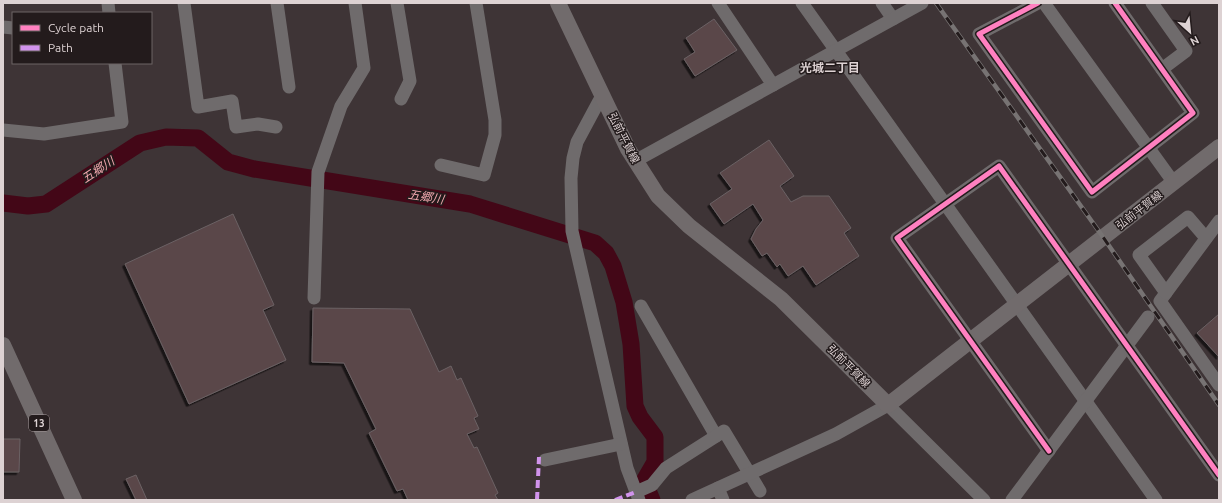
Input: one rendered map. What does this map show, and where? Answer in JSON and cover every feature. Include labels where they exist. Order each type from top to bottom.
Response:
[{"type":"main road","name":"弘前平賀線","points":[[558,3],[635,161],[651,186],[672,211],[781,299],[888,405],[1219,147]]},
{"type":"main road","name":"13","points":[[3,345],[74,500]]},
{"type":"street","points":[[184,3],[198,107],[232,101],[236,127],[258,124],[276,127]]},
{"type":"street","points":[[277,3],[289,87]]},
{"type":"street","points":[[314,298],[318,172],[341,106],[364,68],[355,3]]},
{"type":"street","points":[[397,3],[410,81],[401,99]]},
{"type":"street","points":[[441,165],[484,175],[495,135],[495,120],[476,3]]},
{"type":"street","points":[[718,3],[773,84]]},
{"type":"street","points":[[802,3],[1156,500]]},
{"type":"street","points":[[882,3],[893,19]]},
{"type":"street","points":[[635,161],[922,3]]},
{"type":"street","points":[[1038,3],[979,34],[1092,192],[1193,113],[1119,4]]},
{"type":"street","points":[[1044,3],[1174,183]]},
{"type":"street","points":[[1152,3],[1186,51],[1162,69]]},
{"type":"street","points":[[3,130],[44,134],[122,122],[115,64]]},
{"type":"street","points":[[604,98],[599,101],[577,142],[573,158],[571,178],[573,237],[627,468],[642,492],[666,468],[724,431],[760,490]]},
{"type":"street","points":[[1049,451],[972,340],[897,238],[999,166],[1219,475]]},
{"type":"street","points":[[1166,293],[1139,255],[1188,217],[1206,238]]},
{"type":"street","points":[[1219,221],[1160,303],[1219,385]]},
{"type":"street","points":[[641,306],[716,436]]},
{"type":"street","points":[[1012,500],[1148,317]]},
{"type":"street","points":[[692,500],[720,494],[750,474],[836,434],[888,405],[984,500]]},
{"type":"street","points":[[545,460],[621,444]]},
{"type":"building","points":[[714,19],[737,50],[695,76],[684,59],[695,52],[686,38]]},
{"type":"building","points":[[769,140],[794,176],[780,186],[791,202],[803,196],[829,196],[851,228],[844,233],[859,256],[816,285],[803,266],[788,276],[780,264],[777,267],[767,253],[762,256],[751,239],[763,220],[753,204],[724,224],[710,204],[732,189],[720,173]]},
{"type":"building","points":[[233,214],[274,305],[263,310],[286,360],[189,404],[125,264]]},
{"type":"building","points":[[313,308],[410,309],[439,372],[451,366],[457,380],[461,378],[478,416],[474,418],[479,429],[467,434],[474,448],[477,447],[498,493],[495,495],[498,500],[408,500],[403,489],[397,491],[369,433],[376,429],[344,363],[312,362]]},
{"type":"building","points":[[1219,314],[1219,357],[1197,333]]},
{"type":"building","points":[[3,439],[20,439],[19,472],[3,472]]},
{"type":"building","points":[[136,475],[147,500],[136,500],[126,479]]},
{"type":"waterway","name":"五郷川","points":[[3,203],[28,206],[46,204],[140,143],[166,137],[198,138],[228,162],[254,169],[470,204],[595,243],[606,253],[613,266],[624,302],[631,344],[635,406],[640,417],[655,437],[655,462],[644,481],[652,500]]},
{"type":"railway","points":[[936,3],[1103,237],[1219,405]]},
{"type":"marked path","points":[[537,500],[539,457]]},
{"type":"marked path","points":[[615,500],[636,492]]},
{"type":"cycle path","points":[[1038,3],[979,34],[1092,192],[1193,113],[1115,3]]},
{"type":"cycle path","points":[[1049,451],[897,238],[999,166],[1219,475]]},
{"type":"district","name":"光城二丁目","points":[[830,68]]}]
